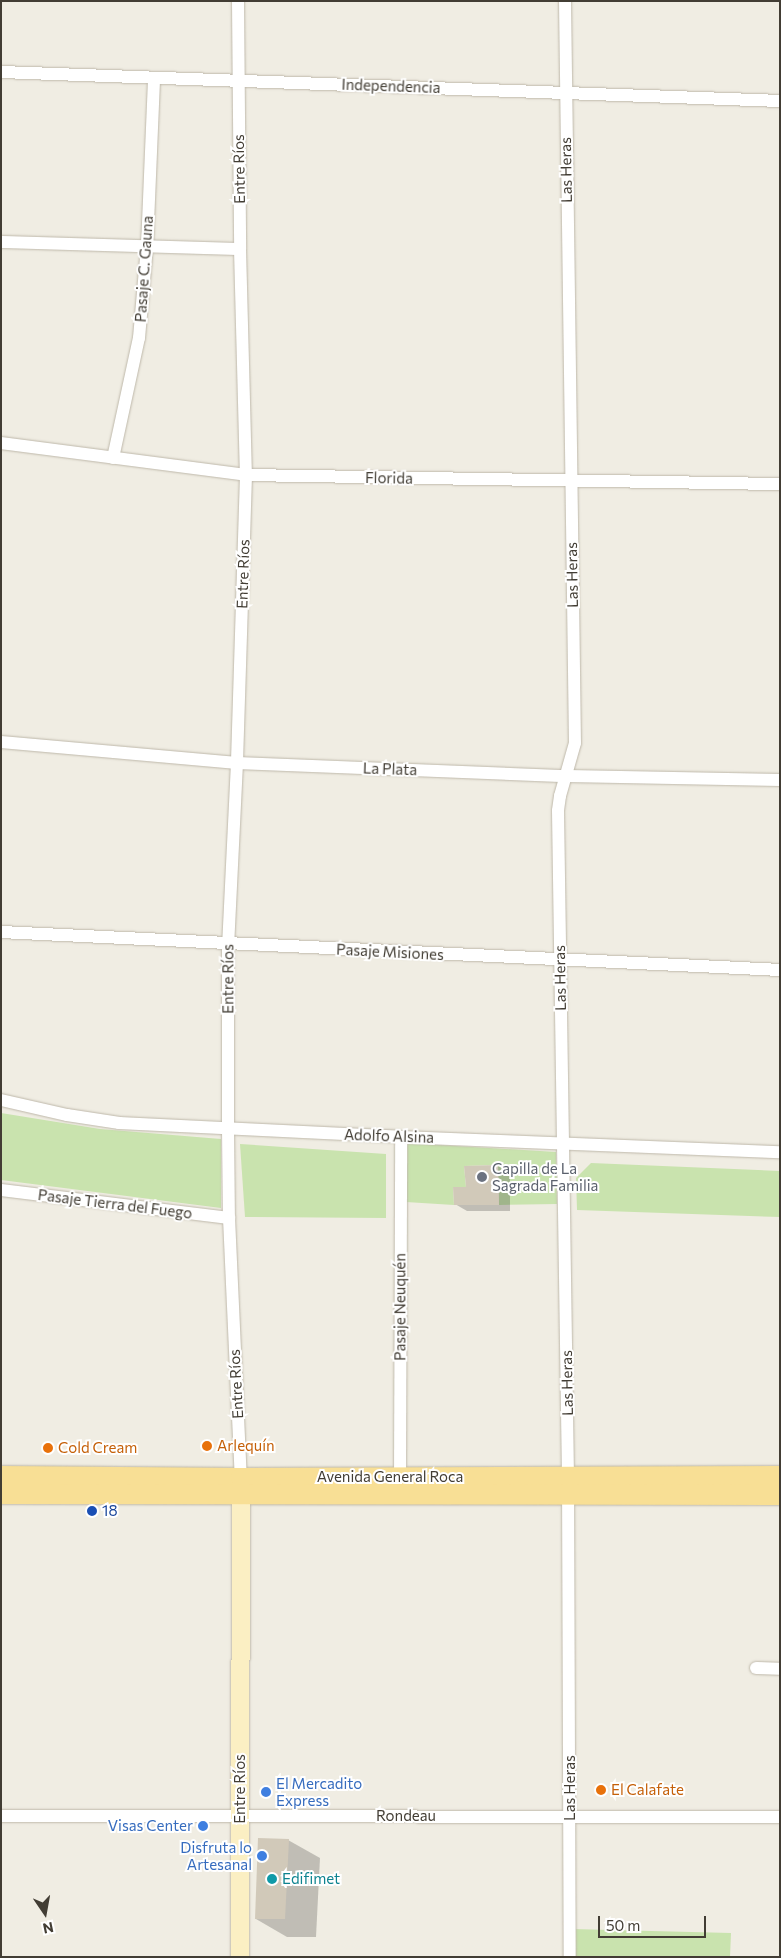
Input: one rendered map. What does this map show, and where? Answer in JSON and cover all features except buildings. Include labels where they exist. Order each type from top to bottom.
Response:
[{"type":"main road","name":"Avenida General Roca","points":[[1,1476],[241,1487],[400,1477],[780,1495]]},
{"type":"main road","name":"Avenida General Roca","points":[[1,1494],[241,1487],[568,1486],[780,1476]]},
{"type":"street","name":"Entre Ríos","points":[[238,1],[240,249],[246,475],[237,763],[228,944],[228,1218],[241,1487],[240,1957]]},
{"type":"street","name":"Las Heras","points":[[565,1],[575,743],[558,811],[568,1486],[570,1957]]},
{"type":"street","name":"Independencia","points":[[1,72],[780,101]]},
{"type":"street","name":"Pasaje C. Gauna","points":[[114,458],[139,338],[147,246],[154,78]]},
{"type":"street","points":[[1,242],[240,249]]},
{"type":"street","name":"Florida","points":[[1,443],[246,475],[780,484]]},
{"type":"street","name":"La Plata","points":[[1,742],[237,763],[566,776],[780,780]]},
{"type":"street","name":"Pasaje Misiones","points":[[1,932],[780,970]]},
{"type":"street","name":"Adolfo Alsina","points":[[1,1100],[67,1115],[119,1123],[401,1137],[780,1152]]},
{"type":"street","name":"Pasaje Neuquén","points":[[400,1477],[401,1137]]},
{"type":"street","name":"Pasaje Tierra del Fuego","points":[[1,1190],[228,1218]]},
{"type":"street","points":[[756,1668],[780,1669]]},
{"type":"street","name":"Rondeau","points":[[1,1816],[780,1817]]},
{"type":"green space","points":[[1,1113],[100,1129],[221,1139],[221,1208],[1,1180]]},
{"type":"green space","points":[[406,1143],[556,1152],[557,1204],[499,1205],[498,1165],[464,1166],[466,1187],[453,1187],[454,1205],[406,1202]]},
{"type":"green space","points":[[240,1144],[386,1154],[386,1218],[245,1217]]},
{"type":"green space","points":[[591,1163],[780,1171],[780,1217],[577,1210],[576,1178]]},
{"type":"green space","points":[[572,1929],[731,1933],[730,1957],[573,1957]]},
{"type":"place","name":"Capilla de La Sagrada Familia","points":[[482,1177]]},
{"type":"place","name":"Arlequín","points":[[207,1446]]},
{"type":"place","name":"Cold Cream","points":[[48,1448]]},
{"type":"place","name":"18","points":[[92,1511]]},
{"type":"place","name":"El Calafate","points":[[601,1790]]},
{"type":"place","name":"El Mercadito Express","points":[[266,1792]]},
{"type":"place","name":"Visas Center","points":[[203,1826]]},
{"type":"place","name":"Disfruta lo Artesanal","points":[[262,1856]]},
{"type":"place","name":"Edifimet","points":[[272,1879]]}]
